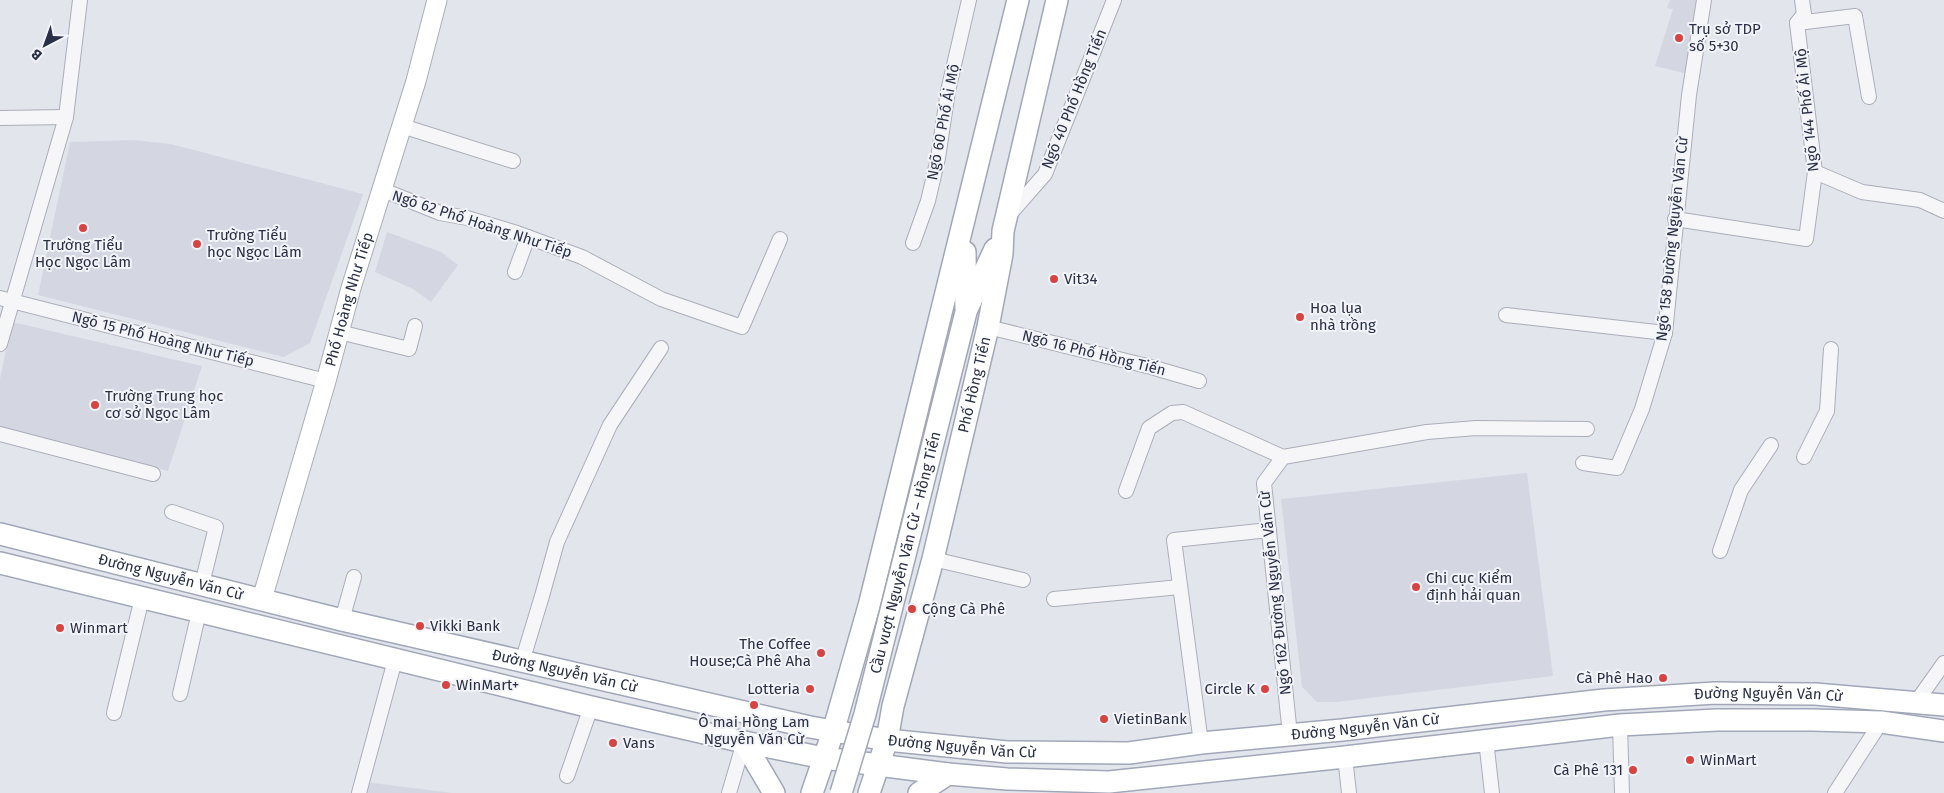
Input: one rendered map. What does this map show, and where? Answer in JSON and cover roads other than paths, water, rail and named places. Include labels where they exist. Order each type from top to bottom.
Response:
[{"type":"main road","points":[[812,793],[833,732],[869,606],[1018,0]]},
{"type":"main road","name":"Phố Hồng Tiến","points":[[869,793],[886,740],[933,559],[988,327],[1002,254],[1005,224],[1056,0]]},
{"type":"main road","points":[[964,221],[966,312]]},
{"type":"main road","points":[[966,312],[1005,224]]},
{"type":"main road","name":"Cầu vượt Nguyễn Văn Cừ – Hồng Tiến","points":[[841,793],[865,714],[966,312]]},
{"type":"main road","name":"Đường Nguyễn Văn Cừ","points":[[0,534],[342,620],[833,732],[886,740],[1016,752],[1129,753],[1201,743],[1604,700],[1715,693],[1815,694],[1944,705]]},
{"type":"main road","name":"Đường Nguyễn Văn Cừ","points":[[0,563],[395,660],[744,742],[824,758],[948,774],[1005,786],[1107,787],[1620,725],[1717,720],[1813,720],[1881,722],[1944,731]]},
{"type":"main road","points":[[1715,693],[1717,720]]},
{"type":"main road","points":[[744,742],[774,793]]},
{"type":"main road","points":[[919,793],[948,774]]},
{"type":"street","points":[[0,344],[6,300],[66,117],[80,0]]},
{"type":"street","name":"Phố Hoàng Như Tiếp","points":[[262,599],[326,381],[351,288],[402,126],[437,0]]},
{"type":"street","name":"Ngõ 60 Phố Ái Mộ","points":[[913,243],[928,201],[938,158],[948,91],[969,0]]},
{"type":"street","name":"Ngõ 40 Phố Hồng Tiến","points":[[1005,224],[1045,174],[1114,0]]},
{"type":"street","name":"Ngõ 158 Đường Nguyễn Văn Cừ","points":[[1583,463],[1617,468],[1642,409],[1665,333],[1689,95],[1704,0]]},
{"type":"street","name":"Ngõ 144 Phố Ái Mộ","points":[[1675,219],[1806,239],[1815,172],[1797,23],[1804,14],[1802,0]]},
{"type":"street","points":[[1797,23],[1855,16],[1869,97]]},
{"type":"street","points":[[0,118],[66,117]]},
{"type":"street","points":[[402,126],[513,161]]},
{"type":"street","points":[[1815,172],[1862,192],[1920,200],[1944,211]]},
{"type":"street","name":"Ngõ 62 Phố Hoàng Như Tiếp","points":[[382,190],[440,213],[467,218],[528,237],[582,257],[661,299],[742,327],[780,239]]},
{"type":"street","points":[[515,272],[528,237]]},
{"type":"street","name":"Ngõ 15 Phố Hoàng Như Tiếp","points":[[6,300],[326,381]]},
{"type":"street","points":[[1506,315],[1665,333]]},
{"type":"street","points":[[339,332],[409,349],[415,326]]},
{"type":"street","name":"Ngõ 16 Phố Hồng Tiến","points":[[988,327],[1151,366],[1199,381]]},
{"type":"street","points":[[522,662],[557,542],[610,425],[661,348]]},
{"type":"street","points":[[1804,457],[1827,411],[1831,349]]},
{"type":"street","points":[[1126,491],[1149,428],[1172,413],[1183,412],[1283,457],[1427,432],[1476,428],[1587,428]]},
{"type":"street","points":[[0,434],[154,474]]},
{"type":"street","points":[[1720,551],[1741,490],[1771,445]]},
{"type":"street","name":"Ngõ 162 Đường Nguyễn Văn Cừ","points":[[1283,457],[1264,483],[1290,735]]},
{"type":"street","points":[[172,512],[216,527],[202,584]]},
{"type":"street","points":[[1201,743],[1174,540],[1269,530]]},
{"type":"street","points":[[933,559],[1023,580]]},
{"type":"street","points":[[342,620],[354,577]]},
{"type":"street","points":[[1054,599],[1180,587]]},
{"type":"street","points":[[114,713],[142,598]]},
{"type":"street","points":[[180,694],[199,612]]},
{"type":"street","points":[[359,793],[395,660]]},
{"type":"street","points":[[1917,702],[1944,663]]},
{"type":"street","points":[[567,776],[591,707]]},
{"type":"street","points":[[1835,793],[1881,722]]},
{"type":"street","points":[[1620,725],[1622,793]]},
{"type":"street","points":[[1486,740],[1492,793]]},
{"type":"street","points":[[729,793],[744,742]]},
{"type":"street","points":[[1345,757],[1349,793]]},
{"type":"place","name":"Trụ sở TDP số 5+30","points":[[1679,38]]},
{"type":"place","name":"Trường Tiểu Học Ngọc Lâm","points":[[83,228]]},
{"type":"place","name":"Trường Tiểu học Ngọc Lâm","points":[[197,244]]},
{"type":"place","name":"Vit34","points":[[1054,279]]},
{"type":"place","name":"Hoa lụa nhà trồng","points":[[1300,317]]},
{"type":"place","name":"Trường Trung học cơ sở Ngọc Lâm","points":[[95,405]]},
{"type":"place","name":"Chi cục Kiểm định hải quan","points":[[1416,587]]},
{"type":"place","name":"Cộng Cà Phê","points":[[912,609]]},
{"type":"place","name":"Vikki Bank","points":[[420,626]]},
{"type":"place","name":"Winmart","points":[[60,628]]},
{"type":"place","name":"The Coffee House;Cà Phê Aha","points":[[821,653]]},
{"type":"place","name":"Cà Phê Hao","points":[[1663,678]]},
{"type":"place","name":"WinMart+","points":[[446,685]]},
{"type":"place","name":"Lotteria","points":[[810,689]]},
{"type":"place","name":"Circle K","points":[[1265,689]]},
{"type":"place","name":"Ô mai Hồng Lam Nguyễn Văn Cừ","points":[[754,705]]},
{"type":"place","name":"VietinBank","points":[[1104,719]]},
{"type":"place","name":"Vans","points":[[613,743]]},
{"type":"place","name":"WinMart","points":[[1690,760]]},
{"type":"place","name":"Cà Phê 131","points":[[1633,770]]}]
